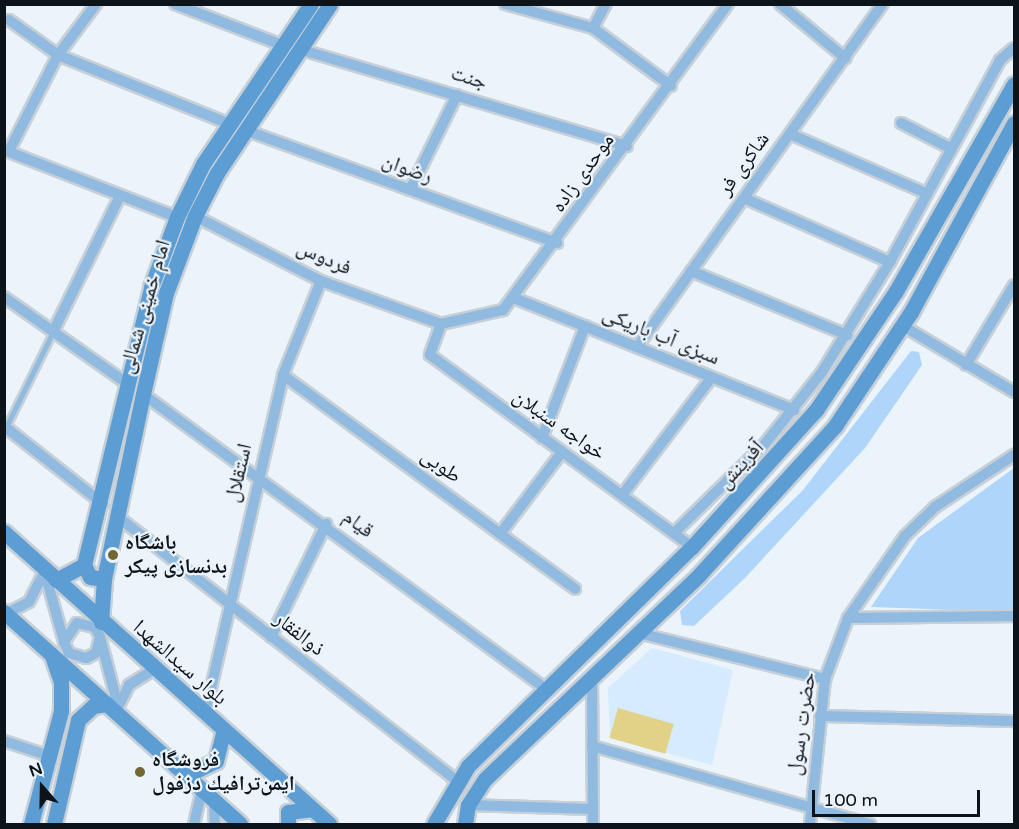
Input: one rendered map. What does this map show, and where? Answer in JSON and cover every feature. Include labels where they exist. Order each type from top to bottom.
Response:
[{"type":"main road","name":"امام خمینی شمالی","points":[[84,565],[103,504],[151,287],[177,217],[230,124],[311,4]]},
{"type":"main road","name":"امام خمینی شمالی","points":[[100,629],[104,579],[166,293],[195,216],[245,130],[330,4]]},
{"type":"main road","name":"آفرینش","points":[[434,825],[457,781],[489,746],[692,547],[779,455],[850,363],[1014,84]]},
{"type":"main road","points":[[465,825],[468,805],[505,761],[639,633],[811,456],[903,326],[1014,125]]},
{"type":"main road","name":"بلوار سیدالشهدا","points":[[4,532],[50,575],[100,629],[155,669],[328,825]]},
{"type":"main road","points":[[50,575],[84,565],[90,577],[104,579]]},
{"type":"main road","points":[[5,613],[114,708],[240,825]]},
{"type":"main road","points":[[32,825],[61,706],[51,653]]},
{"type":"main road","points":[[54,825],[78,720],[76,707],[61,706]]},
{"type":"main road","points":[[78,720],[93,706],[114,708]]},
{"type":"main road","points":[[187,774],[216,761],[224,730]]},
{"type":"main road","points":[[489,746],[505,761]]},
{"type":"main road","points":[[288,825],[288,812],[311,809]]},
{"type":"street","points":[[96,4],[57,55],[7,150],[177,217]]},
{"type":"street","points":[[175,4],[282,45]]},
{"type":"street","points":[[505,4],[593,28],[671,86]]},
{"type":"street","points":[[593,28],[606,4]]},
{"type":"street","name":"موحدی زاده","points":[[441,324],[483,318],[503,310],[514,298],[557,243],[729,4]]},
{"type":"street","points":[[780,4],[845,58]]},
{"type":"street","name":"شاکری فر","points":[[637,347],[883,4]]},
{"type":"street","points":[[9,20],[57,55],[230,124]]},
{"type":"street","points":[[674,533],[794,410],[847,335],[890,262],[950,148],[1000,60],[1014,48]]},
{"type":"street","name":"جنت","points":[[299,49],[627,146]]},
{"type":"street","points":[[410,190],[457,95]]},
{"type":"street","points":[[901,123],[950,148]]},
{"type":"street","name":"رضوان","points":[[245,130],[557,243]]},
{"type":"street","points":[[790,134],[926,193]]},
{"type":"street","points":[[53,332],[120,196]]},
{"type":"street","points":[[744,198],[890,262]]},
{"type":"street","name":"فردوس","points":[[195,216],[321,281],[441,324]]},
{"type":"street","points":[[692,271],[847,335]]},
{"type":"street","name":"استقلال","points":[[205,714],[231,605],[258,474],[283,375],[321,281]]},
{"type":"street","points":[[966,365],[1014,285]]},
{"type":"street","points":[[4,297],[128,384]]},
{"type":"street","name":"سبزی آب باریکی","points":[[514,298],[794,410]]},
{"type":"street","name":"خواجه سنبلان","points":[[441,324],[429,356],[623,494],[692,547]]},
{"type":"street","points":[[542,438],[585,326]]},
{"type":"street","points":[[903,326],[1014,392]]},
{"type":"street","name":"طوبی","points":[[283,375],[575,589]]},
{"type":"street","points":[[623,494],[711,378]]},
{"type":"street","name":"قیام","points":[[143,394],[258,474],[546,689]]},
{"type":"street","points":[[5,427],[103,504]]},
{"type":"street","points":[[500,534],[562,452]]},
{"type":"street","name":"حضرت رسول","points":[[810,825],[825,679],[848,618],[905,536],[943,501],[1014,455]]},
{"type":"street","name":"ذوالفقار","points":[[118,517],[457,781]]},
{"type":"street","points":[[271,637],[326,524]]},
{"type":"street","points":[[5,613],[37,593],[50,575]]},
{"type":"street","points":[[50,575],[64,642],[74,657],[86,658],[99,648],[100,629]]},
{"type":"street","points":[[848,618],[1014,616]]},
{"type":"street","points":[[64,642],[77,623],[90,624],[100,629]]},
{"type":"street","points":[[100,629],[114,708]]},
{"type":"street","points":[[639,633],[825,679]]},
{"type":"street","points":[[114,708],[129,685],[155,669]]},
{"type":"street","points":[[592,679],[593,825]]},
{"type":"street","points":[[820,717],[1014,721]]},
{"type":"street","points":[[4,741],[49,756]]},
{"type":"street","points":[[592,746],[870,825]]},
{"type":"street","points":[[194,825],[202,789]]},
{"type":"street","points":[[214,801],[215,825]]},
{"type":"street","points":[[468,805],[593,809]]},
{"type":"lane","points":[[5,427],[53,332]]},
{"type":"shaded area","points":[[911,351],[919,352],[922,365],[865,448],[745,578],[694,626],[682,625],[680,611],[803,490]]},
{"type":"shaded area","points":[[1014,468],[1014,612],[871,607],[918,538]]},
{"type":"shaded area","points":[[652,648],[733,670],[712,765],[610,738],[608,688]]},
{"type":"building","points":[[618,708],[674,724],[665,754],[609,738]]},
{"type":"place","name":"باشگاه بدنسازی پیکر","points":[[113,555]]},
{"type":"place","name":"فروشگاه ايمن‌ترافيك دزفول","points":[[140,772]]}]
